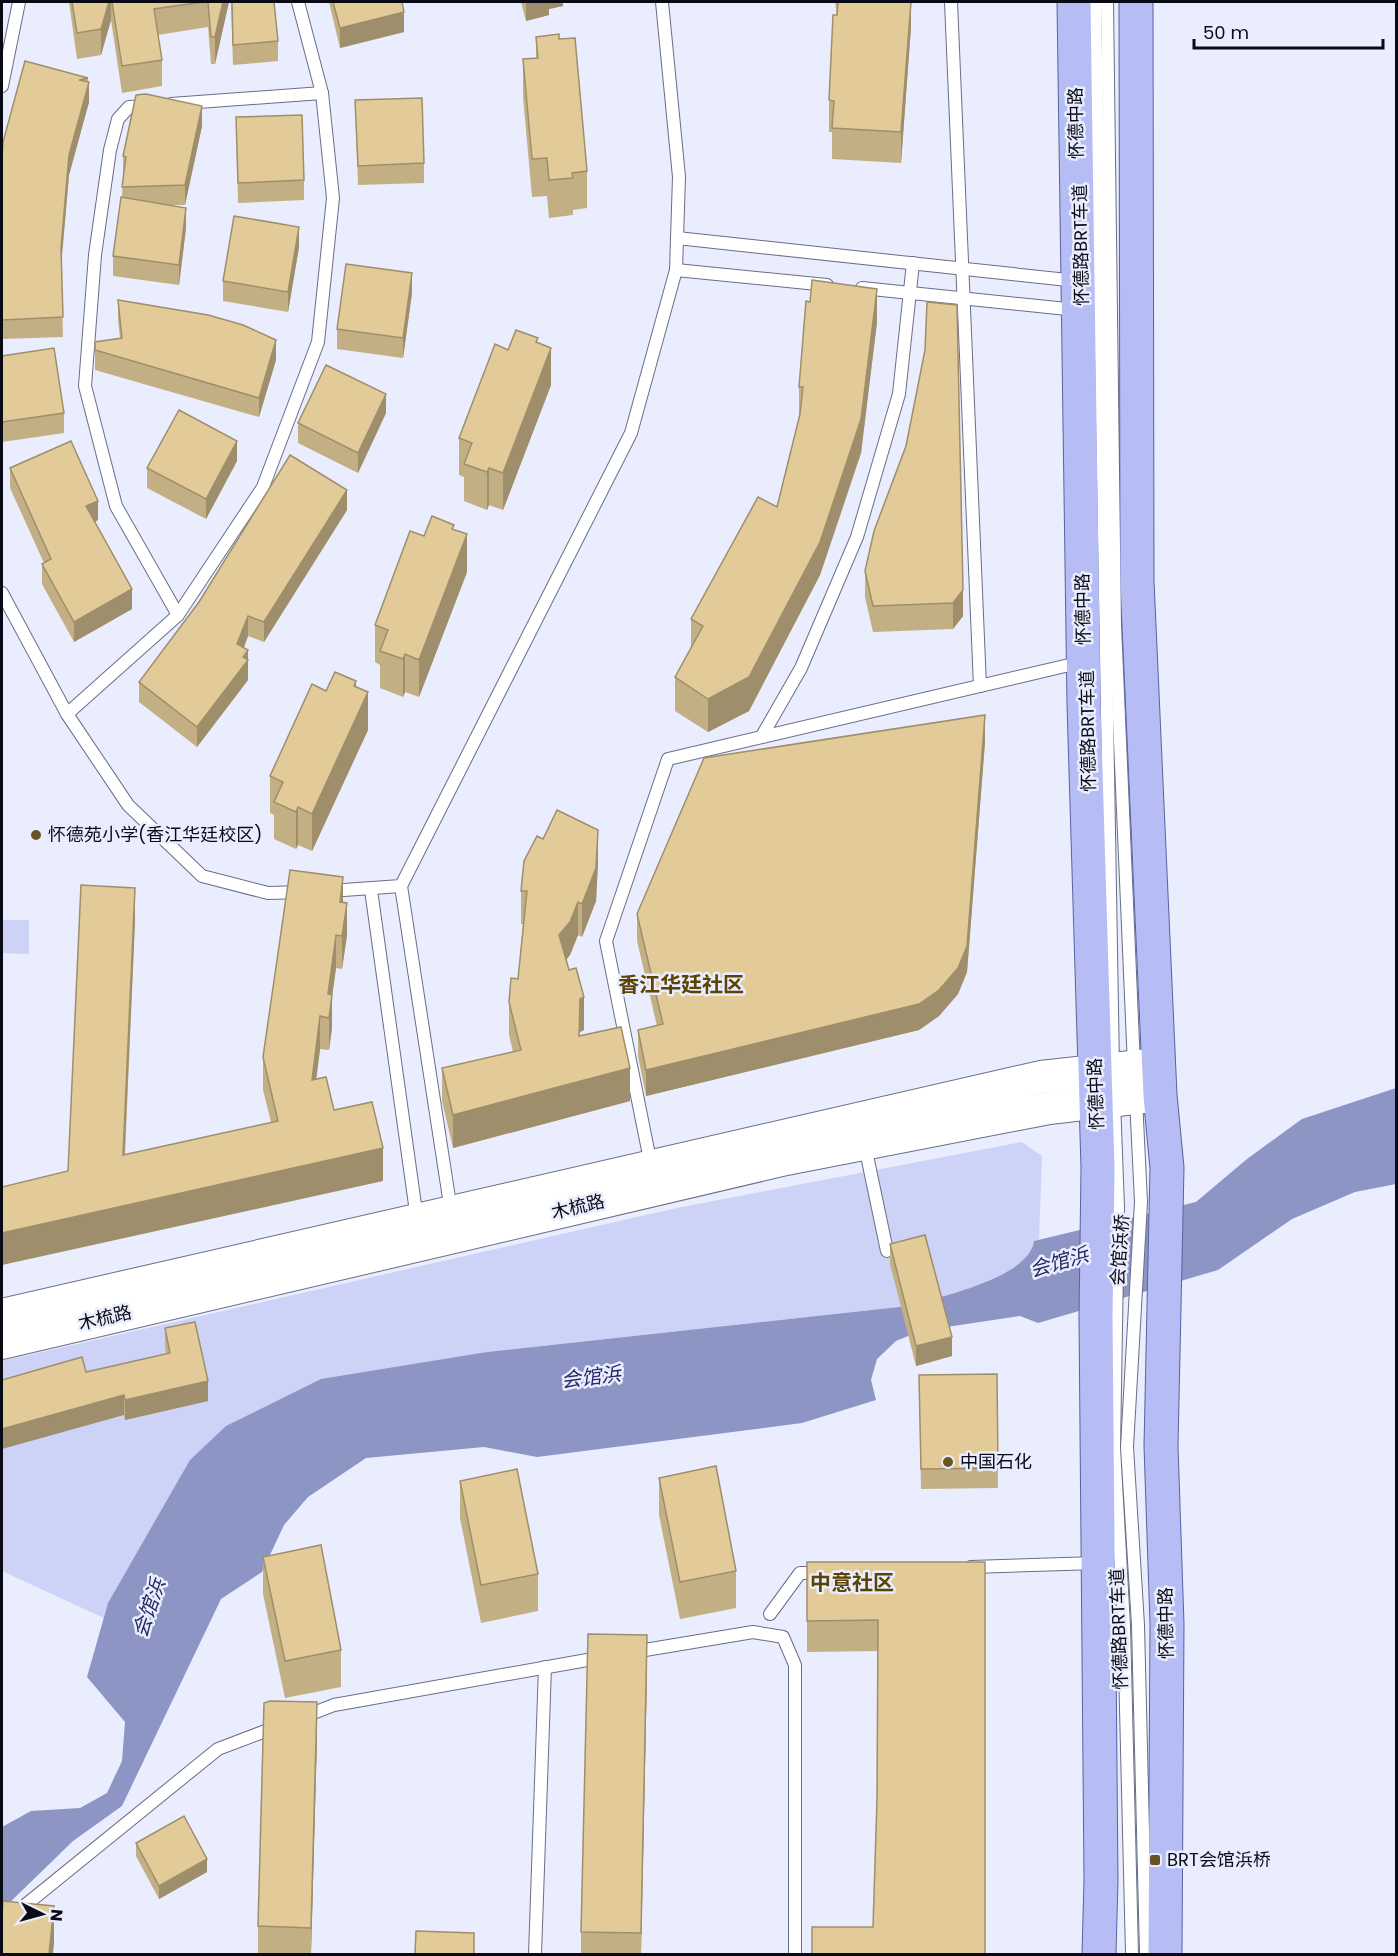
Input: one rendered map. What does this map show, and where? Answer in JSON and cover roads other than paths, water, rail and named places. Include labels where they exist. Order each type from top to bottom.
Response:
[{"type":"main road","name":"怀德中路","points":[[1074,2],[1083,661],[1091,1006],[1125,1083],[1167,1168],[1153,1202],[1150,1297],[1161,1446],[1167,1624],[1165,1954]]},
{"type":"main road","name":"怀德中路","points":[[1106,1313],[1107,1211],[1125,1083],[1137,581],[1136,2]]},
{"type":"main road","points":[[1099,1954],[1098,1562],[1106,1313]]},
{"type":"street","name":"木梳路","points":[[2,1315],[1041,1077],[1125,1083]]},
{"type":"street","name":"木梳路","points":[[2,1343],[449,1236],[786,1159],[1049,1108],[1125,1083]]},
{"type":"lane","points":[[2,86],[19,2]]},
{"type":"lane","points":[[67,714],[178,615],[263,487],[318,342],[333,198],[322,93],[298,2]]},
{"type":"lane","points":[[451,1212],[401,886],[631,434],[676,270],[679,177],[662,2]]},
{"type":"lane","points":[[951,2],[980,686]]},
{"type":"lane","name":"怀德路BRT车道","points":[[1095,2],[1125,1083]]},
{"type":"lane","name":"怀德路BRT车道","points":[[1107,2],[1115,625],[1125,1083]]},
{"type":"lane","points":[[178,615],[116,506],[85,386],[95,255],[110,150],[118,119],[129,107],[322,93]]},
{"type":"lane","points":[[677,238],[962,269],[1078,296]]},
{"type":"lane","points":[[762,736],[801,668],[857,537],[899,394],[913,263]]},
{"type":"lane","points":[[676,270],[963,298],[1078,296]]},
{"type":"lane","points":[[2,593],[67,714],[128,805],[202,876],[268,892],[371,890],[401,886]]},
{"type":"lane","points":[[652,1167],[606,941],[668,759],[1083,661]]},
{"type":"lane","points":[[371,890],[417,1220]]},
{"type":"lane","points":[[864,1144],[887,1251]]},
{"type":"lane","name":"怀德路BRT车道","points":[[1146,1954],[1138,1625],[1127,1447],[1150,1297]]},
{"type":"lane","name":"怀德路BRT车道","points":[[1106,1313],[1124,1626],[1132,1954]]},
{"type":"lane","points":[[955,1568],[1098,1562]]},
{"type":"lane","points":[[770,1614],[800,1573],[836,1572]]},
{"type":"lane","points":[[2,1924],[218,1749],[334,1705],[753,1632],[783,1637],[795,1665],[795,1954]]},
{"type":"lane","points":[[535,1954],[545,1667]]},
{"type":"water","name":"会馆浜","points":[[1396,1088],[1396,1184],[1355,1192],[1292,1219],[1218,1270],[1038,1323],[1020,1316],[920,1331],[896,1341],[877,1359],[871,1380],[876,1400],[802,1423],[537,1457],[484,1447],[366,1458],[308,1497],[284,1525],[262,1572],[221,1599],[122,1806],[73,1841],[2,1910],[2,1827],[31,1811],[80,1808],[107,1793],[122,1761],[125,1722],[87,1677],[108,1603],[190,1460],[226,1426],[321,1379],[487,1352],[908,1306],[940,1297],[981,1284],[1017,1266],[1028,1254],[1034,1241],[1196,1202],[1247,1159],[1302,1119]]},
{"type":"place","name":"怀德苑小学(香江华廷校区)","points":[[36,835]]},
{"type":"place","name":"中国石化","points":[[948,1462]]},
{"type":"place","name":"BRT会馆浜桥","points":[[1155,1860]]},
{"type":"district","name":"香江华廷社区","points":[[681,985]]},
{"type":"district","name":"中意社区","points":[[852,1583]]}]
